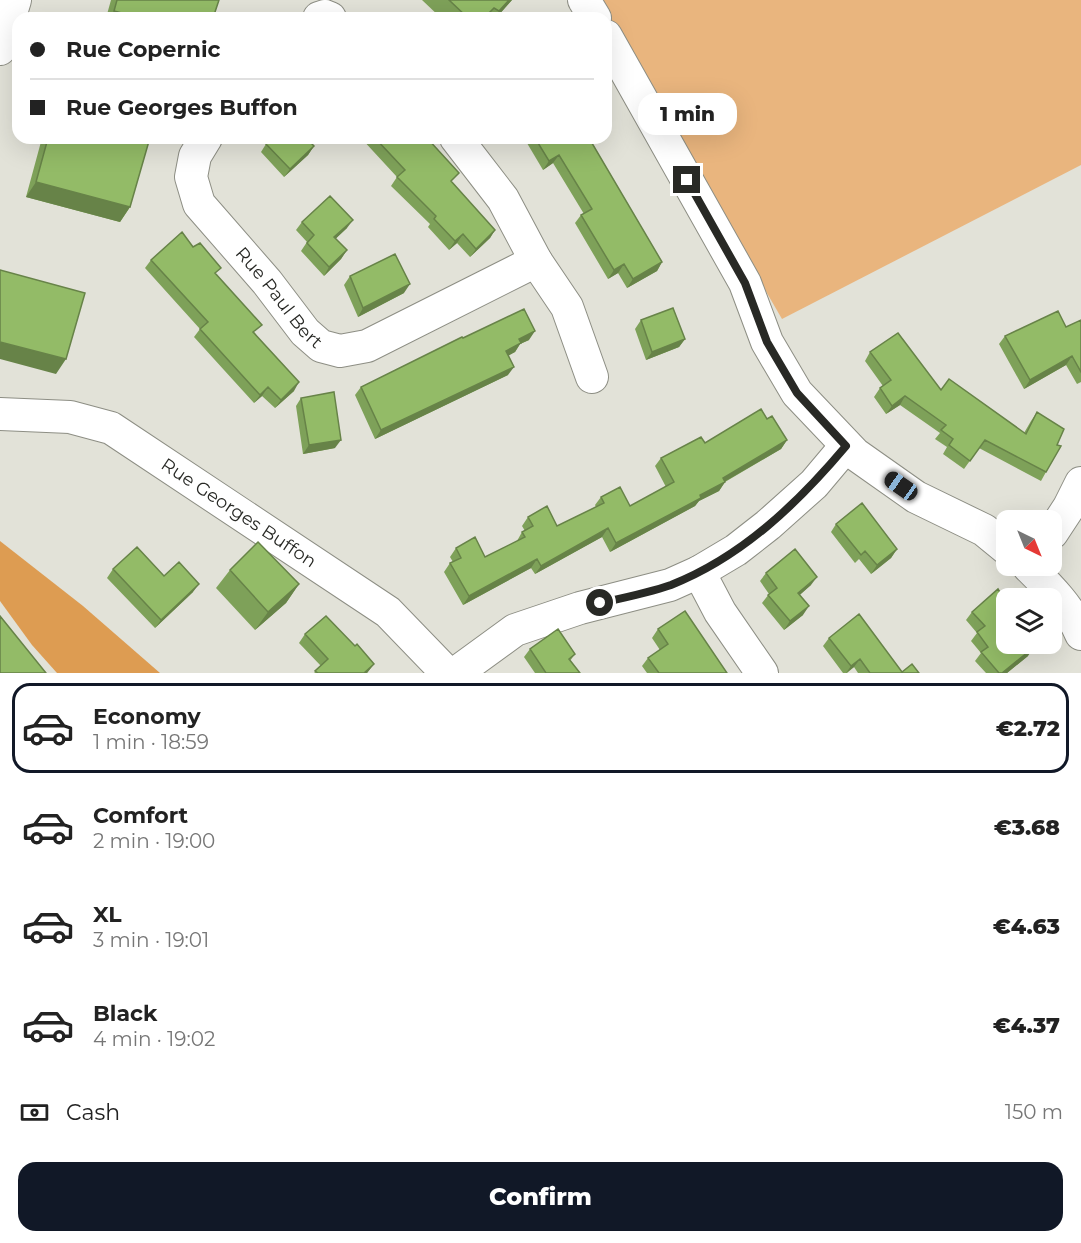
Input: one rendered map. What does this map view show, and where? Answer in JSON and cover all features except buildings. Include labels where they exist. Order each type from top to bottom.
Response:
[{"type":"street","points":[[0,49],[15,0]]},
{"type":"street","points":[[612,47],[745,283],[767,342],[797,393],[846,446],[916,496],[984,530],[996,540]]},
{"type":"street","name":"Rue Paul Bert","points":[[202,144],[195,156],[191,177],[199,204],[267,282],[305,332],[321,345],[340,351],[367,346],[536,261]]},
{"type":"street","points":[[461,144],[503,199],[536,261],[567,307],[592,377]]},
{"type":"street","name":"Rue Georges Buffon","points":[[0,414],[70,417],[111,428],[388,612],[447,673]]},
{"type":"street","points":[[456,673],[515,630],[580,608],[639,595],[699,572],[736,550],[768,525],[814,484],[846,446]]},
{"type":"street","points":[[1062,518],[1081,483]]},
{"type":"street","points":[[699,572],[720,612],[762,673]]},
{"type":"street","points":[[1038,576],[1076,622],[1081,634]]},
{"type":"shaded area","points":[[597,0],[1081,0],[1081,165],[782,319],[612,26],[612,12],[604,12]]},
{"type":"shaded area","points":[[0,541],[83,606],[160,673],[57,673],[32,645],[0,601]]},
{"type":"route","points":[[600,603],[639,595],[670,585],[699,572],[736,550],[814,484],[846,446],[797,393],[767,342],[745,283],[687,180]]}]
